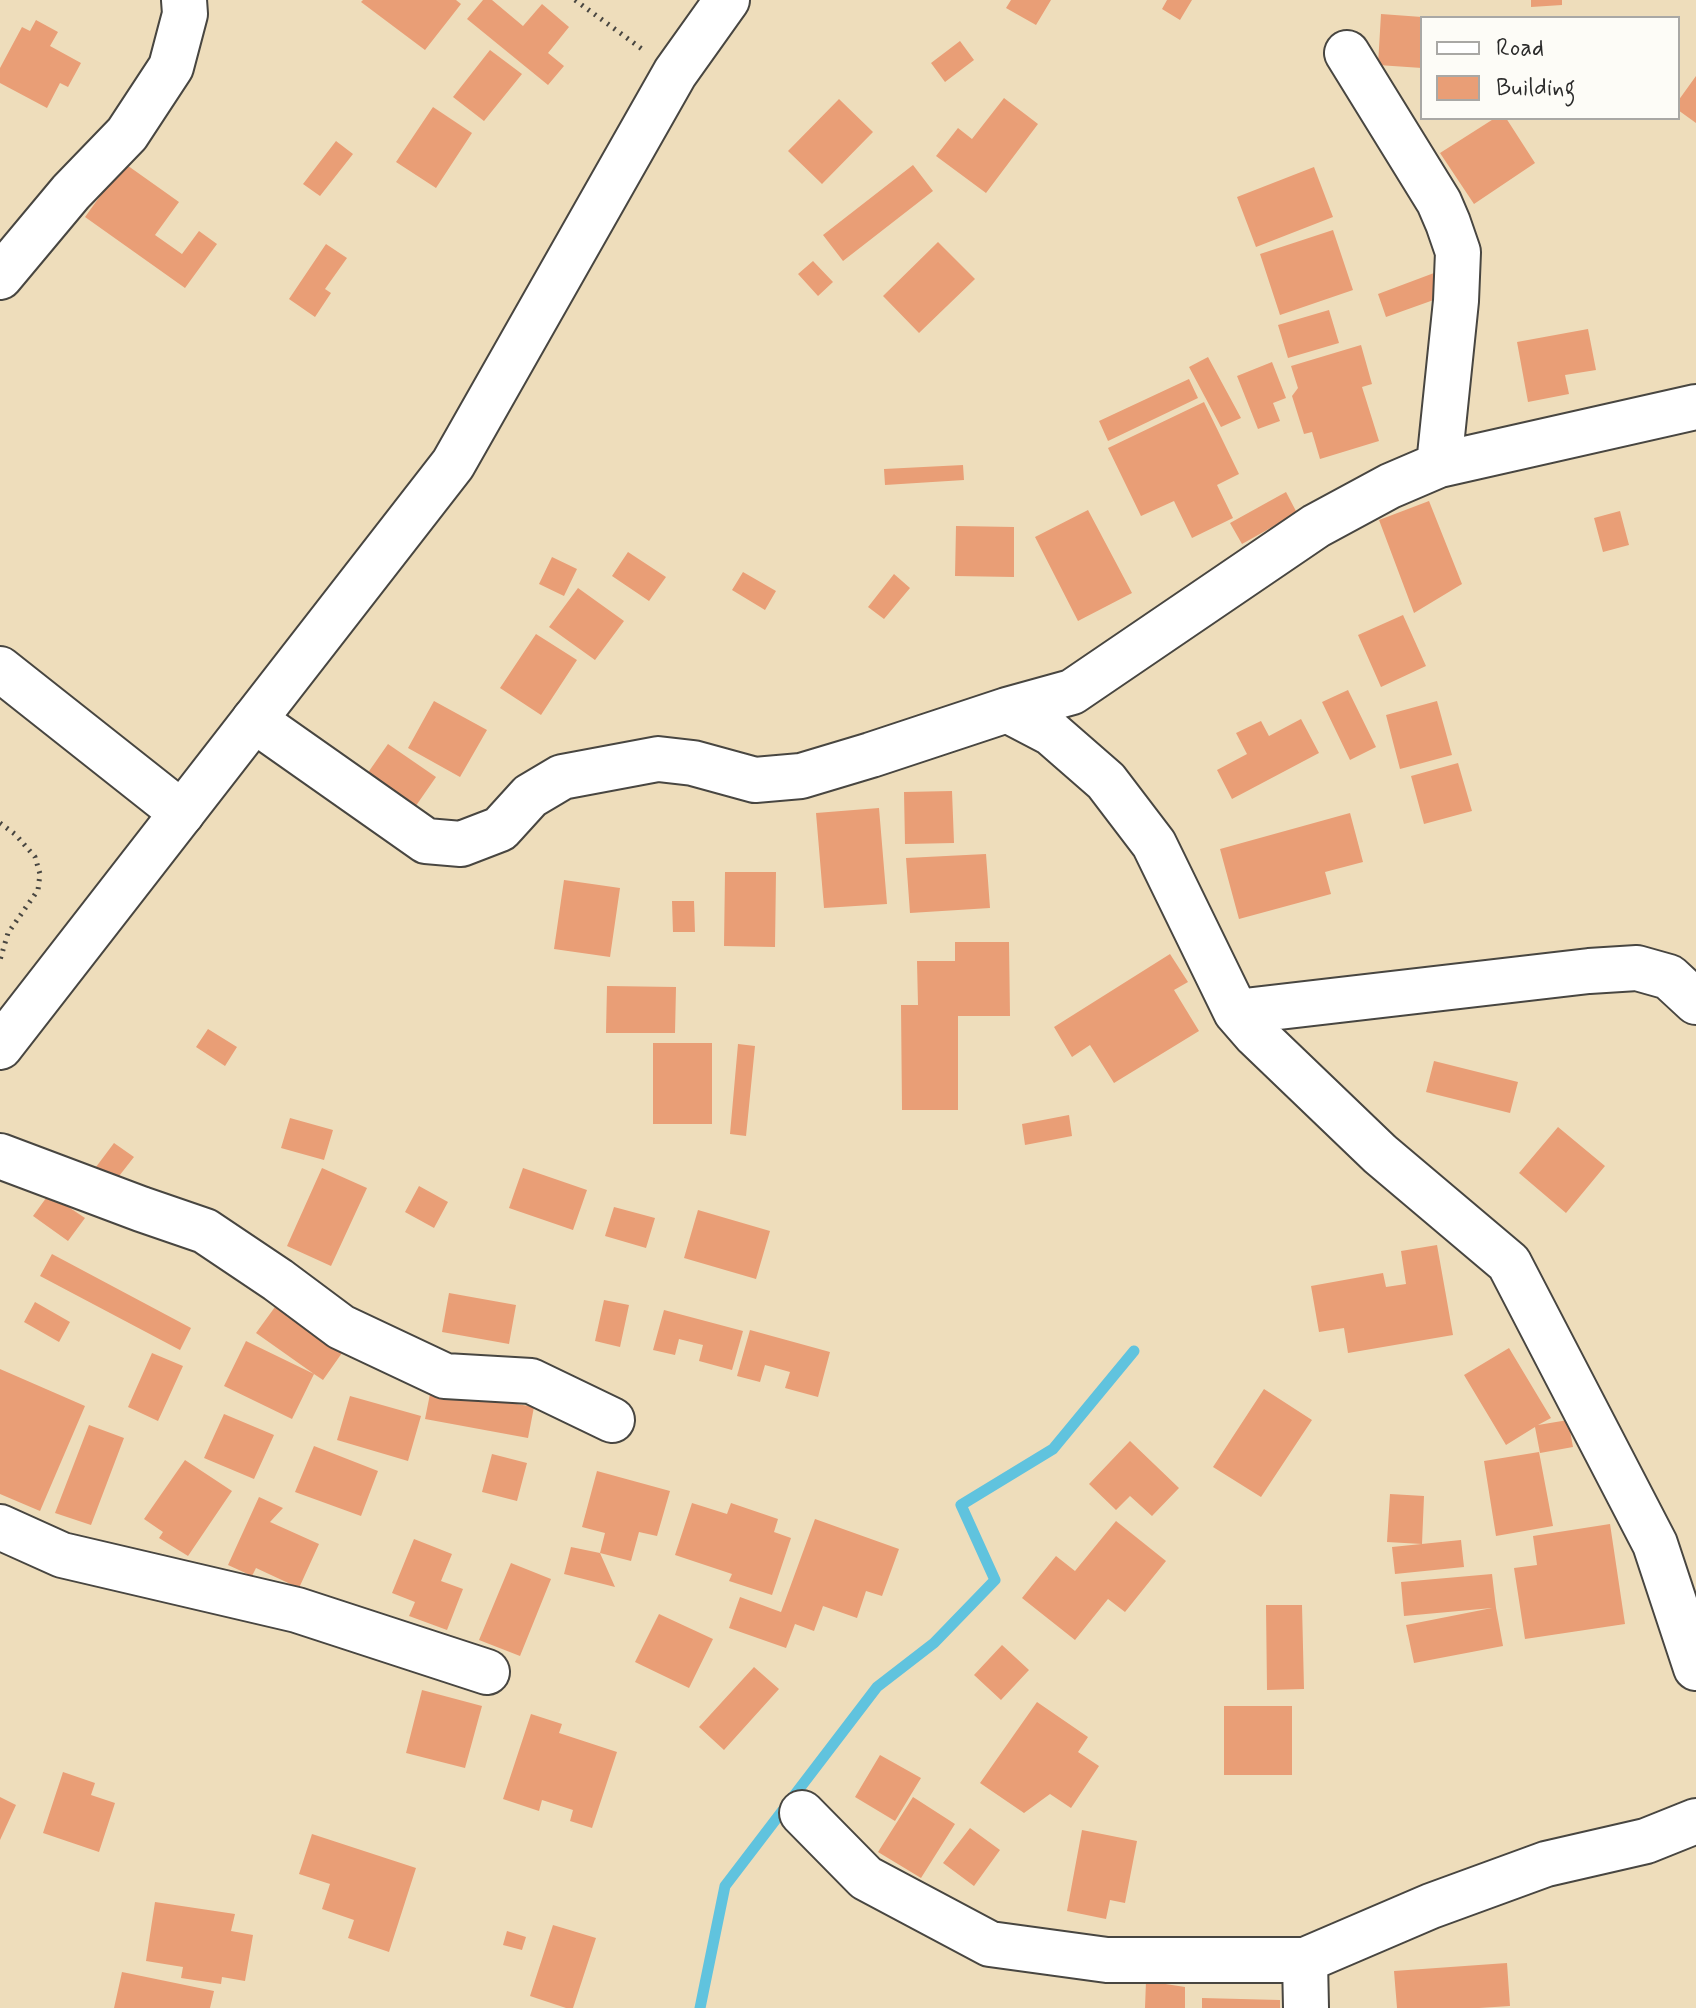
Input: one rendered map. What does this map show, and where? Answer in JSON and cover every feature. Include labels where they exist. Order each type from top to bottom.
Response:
[{"type":"street","points":[[0,277],[71,192],[127,134],[171,67],[185,14],[184,0]]},
{"type":"street","points":[[0,1047],[453,464],[675,73],[727,0]]},
{"type":"street","points":[[1347,53],[1439,202],[1458,252],[1439,465]]},
{"type":"street","points":[[254,720],[426,841],[461,844],[500,829],[530,796],[562,777],[658,759],[693,763],[755,780],[801,776],[1072,692],[1316,526],[1390,486],[1439,465],[1696,407]]},
{"type":"street","points":[[0,669],[182,813]]},
{"type":"street","points":[[1007,710],[1051,733],[1106,781],[1154,844],[1236,1012],[1256,1035],[1380,1154],[1509,1263],[1655,1544],[1696,1668]]},
{"type":"street","points":[[1236,1012],[1637,968],[1669,977],[1696,1002]]},
{"type":"street","points":[[0,1156],[205,1231],[341,1327],[445,1376],[531,1381],[612,1420]]},
{"type":"street","points":[[0,1527],[62,1555],[297,1610],[487,1672]]},
{"type":"street","points":[[802,1813],[866,1878],[990,1944],[1107,1960],[1305,1960],[1431,1906],[1546,1864],[1646,1841],[1696,1821]]},
{"type":"street","points":[[1305,1960],[1306,2008]]},
{"type":"path","points":[[575,0],[675,73]]},
{"type":"path","points":[[0,823],[16,835],[35,857],[40,874],[38,890],[8,933],[0,960]]},
{"type":"building","points":[[456,0],[461,4],[425,50],[361,2]]},
{"type":"building","points":[[483,0],[492,0],[523,26],[542,4],[569,27],[548,53],[564,66],[548,85],[467,19]]},
{"type":"building","points":[[1011,0],[1051,0],[1036,25],[1006,8]]},
{"type":"building","points":[[1167,0],[1192,0],[1180,20],[1162,9]]},
{"type":"building","points":[[1531,0],[1562,0],[1562,5],[1531,7]]},
{"type":"building","points":[[1381,14],[1420,17],[1420,68],[1378,65]]},
{"type":"building","points":[[36,20],[58,32],[50,46],[81,63],[68,87],[60,83],[47,108],[0,83],[0,68],[22,27],[30,31]]},
{"type":"building","points":[[960,41],[974,60],[945,82],[931,63]]},
{"type":"building","points":[[490,50],[522,74],[484,121],[453,97]]},
{"type":"building","points":[[1696,76],[1696,123],[1680,111],[1680,98]]},
{"type":"building","points":[[1004,98],[1038,124],[986,193],[936,156],[958,128],[972,139]]},
{"type":"building","points":[[839,99],[873,132],[822,184],[788,151]]},
{"type":"building","points":[[433,107],[472,133],[436,188],[396,162]]},
{"type":"building","points":[[1492,120],[1507,120],[1535,163],[1474,204],[1440,153]]},
{"type":"building","points":[[336,141],[353,154],[320,196],[303,184]]},
{"type":"building","points":[[124,163],[179,202],[155,235],[182,254],[199,231],[217,244],[185,288],[85,217]]},
{"type":"building","points":[[913,165],[933,191],[843,261],[823,235]]},
{"type":"building","points":[[1314,167],[1333,217],[1256,247],[1237,197]]},
{"type":"building","points":[[1333,230],[1353,290],[1280,315],[1260,254]]},
{"type":"building","points":[[938,242],[975,279],[919,333],[883,296]]},
{"type":"building","points":[[326,244],[347,258],[325,289],[331,293],[315,317],[289,299]]},
{"type":"building","points":[[813,261],[833,282],[818,296],[798,274]]},
{"type":"building","points":[[1434,273],[1442,297],[1386,317],[1378,294]]},
{"type":"building","points":[[1329,310],[1339,343],[1288,358],[1278,325]]},
{"type":"building","points":[[1588,329],[1596,370],[1565,375],[1569,394],[1528,402],[1517,342]]},
{"type":"building","points":[[1361,345],[1372,384],[1362,387],[1379,441],[1320,459],[1312,432],[1304,434],[1292,396],[1298,388],[1291,366]]},
{"type":"building","points":[[1208,357],[1241,418],[1221,427],[1189,367]]},
{"type":"building","points":[[1272,362],[1286,398],[1273,403],[1280,421],[1258,429],[1237,376]]},
{"type":"building","points":[[1189,379],[1198,398],[1108,441],[1099,421]]},
{"type":"building","points":[[1204,402],[1239,474],[1217,485],[1233,518],[1192,538],[1174,501],[1141,516],[1108,448]]},
{"type":"building","points":[[963,465],[964,480],[885,485],[884,469]]},
{"type":"building","points":[[1286,492],[1297,513],[1242,544],[1230,523]]},
{"type":"building","points":[[1429,501],[1462,584],[1414,613],[1379,520]]},
{"type":"building","points":[[1088,510],[1132,593],[1078,621],[1035,537]]},
{"type":"building","points":[[1620,511],[1629,545],[1603,552],[1594,518]]},
{"type":"building","points":[[956,526],[1014,527],[1014,577],[955,576]]},
{"type":"building","points":[[628,552],[666,577],[649,601],[612,576]]},
{"type":"building","points":[[552,557],[577,569],[564,596],[539,584]]},
{"type":"building","points":[[743,572],[776,591],[765,610],[732,590]]},
{"type":"building","points":[[894,574],[910,588],[884,619],[868,607]]},
{"type":"building","points":[[578,588],[624,621],[595,660],[549,627]]},
{"type":"building","points":[[1403,615],[1426,666],[1381,687],[1358,635]]},
{"type":"building","points":[[536,634],[577,660],[541,715],[500,688]]},
{"type":"building","points":[[1348,690],[1376,747],[1350,760],[1322,702]]},
{"type":"building","points":[[434,701],[487,730],[460,777],[408,748]]},
{"type":"building","points":[[1437,701],[1452,755],[1400,769],[1386,715]]},
{"type":"building","points":[[1301,719],[1319,753],[1232,799],[1217,770],[1247,754],[1236,733],[1261,721],[1269,736]]},
{"type":"building","points":[[388,744],[436,777],[406,820],[358,787]]},
{"type":"building","points":[[1458,763],[1472,811],[1424,824],[1411,776]]},
{"type":"building","points":[[952,791],[954,843],[905,844],[904,792]]},
{"type":"building","points":[[879,808],[887,904],[824,908],[816,813]]},
{"type":"building","points":[[1350,813],[1363,862],[1325,872],[1331,894],[1239,919],[1220,849]]},
{"type":"building","points":[[986,854],[990,908],[910,913],[906,858]]},
{"type":"building","points":[[725,872],[776,872],[775,947],[724,946]]},
{"type":"building","points":[[564,880],[620,888],[610,957],[554,949]]},
{"type":"building","points":[[672,901],[694,901],[695,932],[673,932]]},
{"type":"building","points":[[955,942],[1009,942],[1010,1016],[958,1016],[958,1110],[902,1110],[901,1005],[918,1005],[917,961],[955,961]]},
{"type":"building","points":[[1170,954],[1188,982],[1174,990],[1199,1031],[1114,1083],[1090,1045],[1072,1057],[1054,1027]]},
{"type":"building","points":[[607,986],[676,987],[675,1033],[606,1033]]},
{"type":"building","points":[[208,1029],[237,1047],[225,1066],[196,1047]]},
{"type":"building","points":[[653,1043],[712,1043],[712,1124],[653,1124]]},
{"type":"building","points":[[738,1044],[755,1046],[746,1136],[730,1134]]},
{"type":"building","points":[[1434,1061],[1518,1082],[1510,1113],[1426,1092]]},
{"type":"building","points":[[1069,1115],[1072,1136],[1025,1145],[1022,1124]]},
{"type":"building","points":[[290,1118],[333,1130],[324,1160],[281,1148]]},
{"type":"building","points":[[1558,1127],[1605,1166],[1566,1213],[1519,1173]]},
{"type":"building","points":[[114,1143],[134,1157],[112,1185],[93,1171]]},
{"type":"building","points":[[322,1168],[367,1188],[331,1266],[287,1246]]},
{"type":"building","points":[[523,1168],[587,1190],[573,1230],[509,1208]]},
{"type":"building","points":[[419,1186],[448,1202],[434,1228],[405,1212]]},
{"type":"building","points":[[49,1194],[85,1218],[68,1241],[33,1216]]},
{"type":"building","points":[[614,1207],[655,1218],[646,1248],[605,1236]]},
{"type":"building","points":[[698,1210],[770,1231],[756,1279],[684,1258]]},
{"type":"building","points":[[1437,1245],[1453,1335],[1348,1353],[1344,1328],[1319,1332],[1311,1286],[1383,1273],[1386,1287],[1406,1284],[1401,1251]]},
{"type":"building","points":[[52,1254],[191,1328],[180,1350],[40,1276]]},
{"type":"building","points":[[449,1293],[516,1305],[509,1344],[442,1332]]},
{"type":"building","points":[[283,1296],[349,1343],[323,1380],[256,1333]]},
{"type":"building","points":[[604,1300],[629,1305],[620,1347],[595,1341]]},
{"type":"building","points":[[35,1302],[70,1322],[59,1342],[24,1322]]},
{"type":"building","points":[[664,1310],[743,1331],[732,1370],[699,1361],[703,1345],[679,1339],[675,1355],[653,1350]]},
{"type":"building","points":[[750,1330],[830,1352],[818,1397],[785,1388],[790,1372],[765,1365],[760,1382],[737,1376]]},
{"type":"building","points":[[246,1341],[314,1374],[292,1419],[224,1386]]},
{"type":"building","points":[[1509,1348],[1551,1418],[1538,1425],[1568,1420],[1573,1447],[1540,1453],[1535,1427],[1506,1445],[1464,1375]]},
{"type":"building","points":[[152,1353],[183,1366],[158,1421],[128,1407]]},
{"type":"building","points":[[0,1369],[85,1406],[40,1511],[0,1494]]},
{"type":"building","points":[[431,1389],[534,1407],[528,1438],[425,1419]]},
{"type":"building","points":[[1264,1389],[1312,1420],[1261,1497],[1213,1467]]},
{"type":"building","points":[[350,1396],[421,1416],[408,1461],[337,1440]]},
{"type":"building","points":[[224,1414],[274,1435],[254,1479],[204,1458]]},
{"type":"building","points":[[89,1425],[124,1438],[91,1525],[55,1513]]},
{"type":"building","points":[[1130,1441],[1179,1488],[1152,1516],[1130,1496],[1116,1510],[1089,1484]]},
{"type":"building","points":[[314,1446],[378,1471],[361,1516],[295,1492]]},
{"type":"building","points":[[1539,1452],[1553,1526],[1496,1536],[1484,1461]]},
{"type":"building","points":[[492,1454],[527,1463],[517,1501],[482,1492]]},
{"type":"building","points":[[185,1460],[232,1491],[188,1556],[159,1538],[163,1532],[144,1519]]},
{"type":"building","points":[[597,1471],[670,1491],[657,1536],[639,1532],[631,1561],[600,1553],[605,1533],[582,1527]]},
{"type":"building","points":[[1390,1494],[1424,1496],[1422,1544],[1387,1542]]},
{"type":"building","points":[[259,1497],[283,1508],[270,1522],[319,1544],[299,1588],[256,1568],[252,1576],[228,1565]]},
{"type":"building","points":[[692,1503],[727,1514],[731,1503],[778,1519],[774,1532],[791,1538],[772,1595],[729,1581],[732,1574],[675,1555]]},
{"type":"building","points":[[815,1519],[899,1549],[882,1596],[866,1591],[857,1618],[823,1606],[814,1631],[795,1624],[786,1648],[729,1628],[740,1597],[781,1612]]},
{"type":"building","points":[[1116,1521],[1166,1561],[1125,1612],[1108,1599],[1075,1640],[1022,1598],[1056,1556],[1075,1571]]},
{"type":"building","points":[[1610,1524],[1625,1624],[1525,1639],[1514,1568],[1537,1565],[1533,1536]]},
{"type":"building","points":[[414,1539],[452,1554],[441,1581],[463,1589],[447,1630],[409,1616],[415,1602],[392,1593]]},
{"type":"building","points":[[1461,1540],[1464,1567],[1395,1574],[1392,1547]]},
{"type":"building","points":[[571,1547],[600,1553],[615,1587],[564,1574]]},
{"type":"building","points":[[511,1563],[551,1579],[520,1656],[479,1640]]},
{"type":"building","points":[[1492,1574],[1503,1646],[1414,1663],[1406,1625],[1492,1608],[1404,1616],[1401,1582]]},
{"type":"building","points":[[1266,1605],[1302,1605],[1304,1689],[1267,1690]]},
{"type":"building","points":[[659,1614],[713,1639],[689,1688],[635,1662]]},
{"type":"building","points":[[1002,1645],[1029,1670],[1001,1700],[974,1675]]},
{"type":"building","points":[[754,1667],[779,1689],[724,1750],[699,1727]]},
{"type":"building","points":[[422,1690],[482,1706],[465,1768],[406,1753]]},
{"type":"building","points":[[1037,1702],[1088,1737],[1078,1752],[1099,1766],[1071,1808],[1050,1794],[1024,1813],[980,1783]]},
{"type":"building","points":[[1224,1706],[1292,1706],[1292,1775],[1224,1775]]},
{"type":"building","points":[[531,1714],[562,1724],[559,1733],[617,1752],[592,1828],[570,1821],[573,1810],[542,1800],[539,1811],[503,1799]]},
{"type":"building","points":[[880,1755],[921,1778],[895,1821],[855,1797]]},
{"type":"building","points":[[63,1772],[95,1783],[91,1795],[115,1803],[99,1852],[43,1833]]},
{"type":"building","points":[[0,1797],[16,1805],[0,1840]]},
{"type":"building","points":[[913,1797],[955,1824],[921,1878],[878,1852]]},
{"type":"building","points":[[970,1828],[1000,1850],[974,1886],[943,1863]]},
{"type":"building","points":[[1082,1830],[1137,1841],[1125,1903],[1110,1900],[1106,1919],[1067,1911]]},
{"type":"building","points":[[312,1834],[416,1868],[389,1952],[348,1938],[354,1920],[322,1909],[330,1884],[299,1874]]},
{"type":"building","points":[[155,1902],[235,1914],[231,1931],[253,1935],[245,1981],[222,1977],[221,1984],[181,1978],[183,1967],[146,1961]]},
{"type":"building","points":[[553,1925],[596,1938],[573,2008],[530,1996]]},
{"type":"building","points":[[507,1931],[526,1937],[522,1950],[503,1945]]},
{"type":"building","points":[[1507,1963],[1510,2006],[1397,2008],[1394,1971]]},
{"type":"building","points":[[122,1972],[214,1991],[210,2008],[114,2008]]},
{"type":"building","points":[[1146,1981],[1185,1987],[1185,2008],[1145,2008]]},
{"type":"building","points":[[1202,1998],[1280,2000],[1280,2008],[1202,2008]]},
{"type":"waterway","points":[[700,2008],[725,1886],[877,1687],[934,1643],[995,1580],[961,1505],[1053,1449],[1134,1351]]}]
